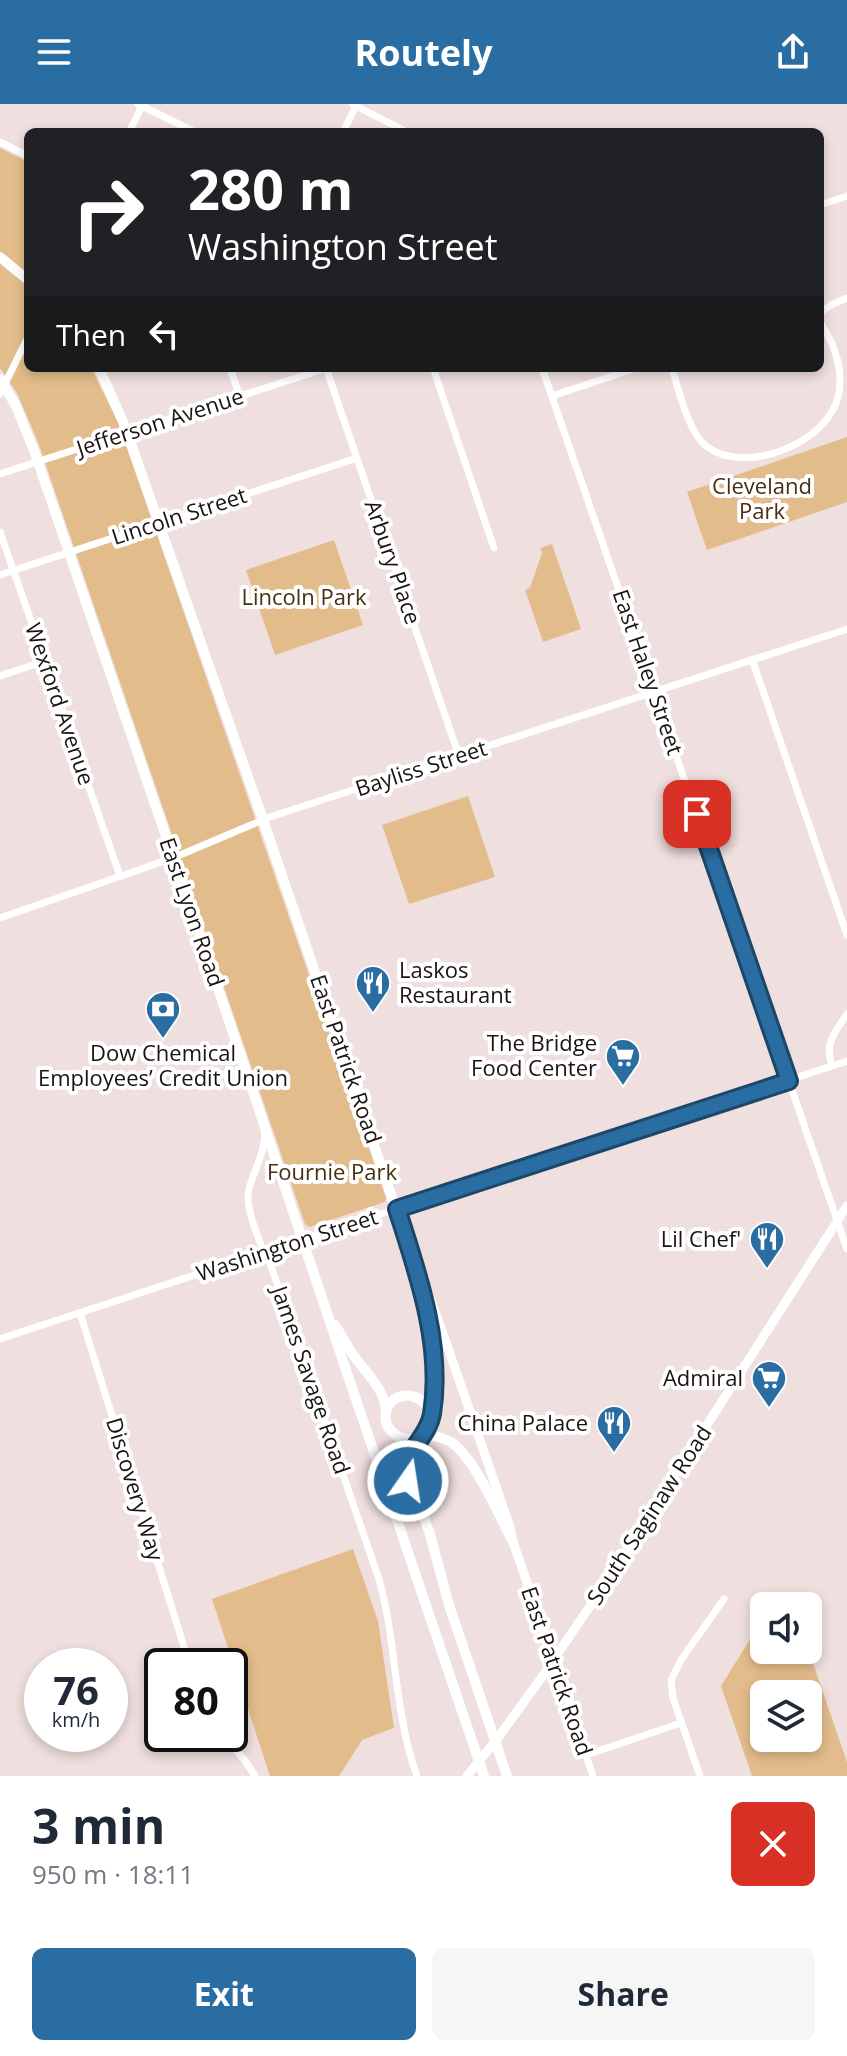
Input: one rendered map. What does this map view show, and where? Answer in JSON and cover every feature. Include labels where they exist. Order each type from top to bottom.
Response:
[{"type":"highway","points":[[0,257],[24,277]]},
{"type":"highway","name":"East Patrick Road","points":[[101,372],[127,432],[409,1245]]},
{"type":"highway","name":"East Lyon Road","points":[[1,386],[16,406],[38,462],[484,1776]]},
{"type":"highway","points":[[409,1245],[424,1299],[433,1349],[434,1387],[429,1423],[409,1457],[406,1470],[408,1481],[429,1531],[449,1605],[506,1771]]},
{"type":"highway","points":[[327,1313],[382,1391],[387,1424],[395,1435],[408,1439],[421,1435],[445,1439],[456,1446],[467,1457],[513,1542]]},
{"type":"highway","points":[[386,1415],[395,1400],[412,1395],[427,1405],[429,1423]]},
{"type":"highway","points":[[483,1485],[498,1491]]},
{"type":"main road","name":"South Saginaw Road","points":[[467,1776],[554,1661],[847,1206]]},
{"type":"main road","name":"East Patrick Road","points":[[409,1245],[498,1491],[554,1661]]},
{"type":"street","points":[[131,128],[141,105],[187,128]]},
{"type":"street","points":[[345,128],[355,105],[399,128]]},
{"type":"street","points":[[0,142],[24,154]]},
{"type":"street","points":[[824,204],[847,196]]},
{"type":"street","points":[[824,310],[847,298]]},
{"type":"street","points":[[673,372],[692,427],[706,447],[746,459],[769,455],[808,438],[820,429],[835,405],[839,392],[835,353],[824,329]]},
{"type":"street","points":[[1,386],[24,344]]},
{"type":"street","points":[[231,372],[240,397]]},
{"type":"street","name":"Jefferson Avenue","points":[[0,474],[315,372]]},
{"type":"street","name":"Arbury Place","points":[[328,372],[459,756]]},
{"type":"street","points":[[434,372],[494,548]]},
{"type":"street","name":"East Haley Street","points":[[543,372],[847,1249]]},
{"type":"street","points":[[552,396],[624,372]]},
{"type":"street","name":"Lincoln Street","points":[[0,575],[357,458]]},
{"type":"street","name":"Wexford Avenue","points":[[0,532],[120,876]]},
{"type":"street","name":"Bayliss Street","points":[[0,918],[173,858],[263,820],[847,629]]},
{"type":"street","points":[[752,659],[847,935]]},
{"type":"street","points":[[0,676],[45,661]]},
{"type":"street","points":[[832,1066],[829,1045],[847,1014]]},
{"type":"street","name":"Washington Street","points":[[0,1339],[847,1061]]},
{"type":"street","name":"James Savage Road","points":[[265,1127],[262,1158],[248,1193],[248,1203],[379,1579],[405,1736],[417,1776]]},
{"type":"street","name":"Discovery Way","points":[[80,1313],[184,1648]]},
{"type":"street","points":[[700,1776],[670,1689],[671,1680],[681,1660],[724,1599]]},
{"type":"street","name":"East Patrick Road","points":[[554,1661],[593,1776]]},
{"type":"street","points":[[586,1755],[681,1723]]},
{"type":"street","points":[[238,1752],[255,1776]]},
{"type":"green space","name":"Fournie Park","points":[[0,148],[24,160],[24,372],[93,372],[118,422],[385,1202],[310,1227],[305,1224],[38,442],[17,393],[0,368]]},
{"type":"green space","name":"Cleveland Park","points":[[847,437],[847,502],[707,550],[687,492]]},
{"type":"green space","name":"Lincoln Park","points":[[334,540],[363,625],[275,655],[246,570]]},
{"type":"green space","points":[[552,544],[581,629],[543,642],[525,590],[530,588],[542,553],[540,548]]},
{"type":"green space","points":[[468,796],[495,877],[409,904],[382,825]]},
{"type":"green space","points":[[353,1549],[378,1621],[394,1728],[362,1740],[339,1776],[270,1776],[248,1709],[248,1648],[228,1648],[212,1599]]},
{"type":"green space","points":[[750,1639],[750,1664],[813,1664],[819,1680],[750,1680],[750,1752],[822,1752],[822,1690],[847,1762],[847,1776],[752,1776],[721,1686]]},
{"type":"place","name":"Laskos Restaurant","points":[[373,1014]]},
{"type":"place","name":"Dow Chemical Employees’ Credit Union","points":[[163,1040]]},
{"type":"place","name":"The Bridge Food Center","points":[[623,1087]]},
{"type":"place","name":"Lil Chef'","points":[[767,1270]]},
{"type":"place","name":"Admiral","points":[[769,1409]]},
{"type":"place","name":"China Palace","points":[[614,1454]]},
{"type":"route","points":[[408,1481],[406,1470],[409,1457],[431,1418],[434,1369],[421,1287],[397,1209],[789,1081],[697,814]]}]
